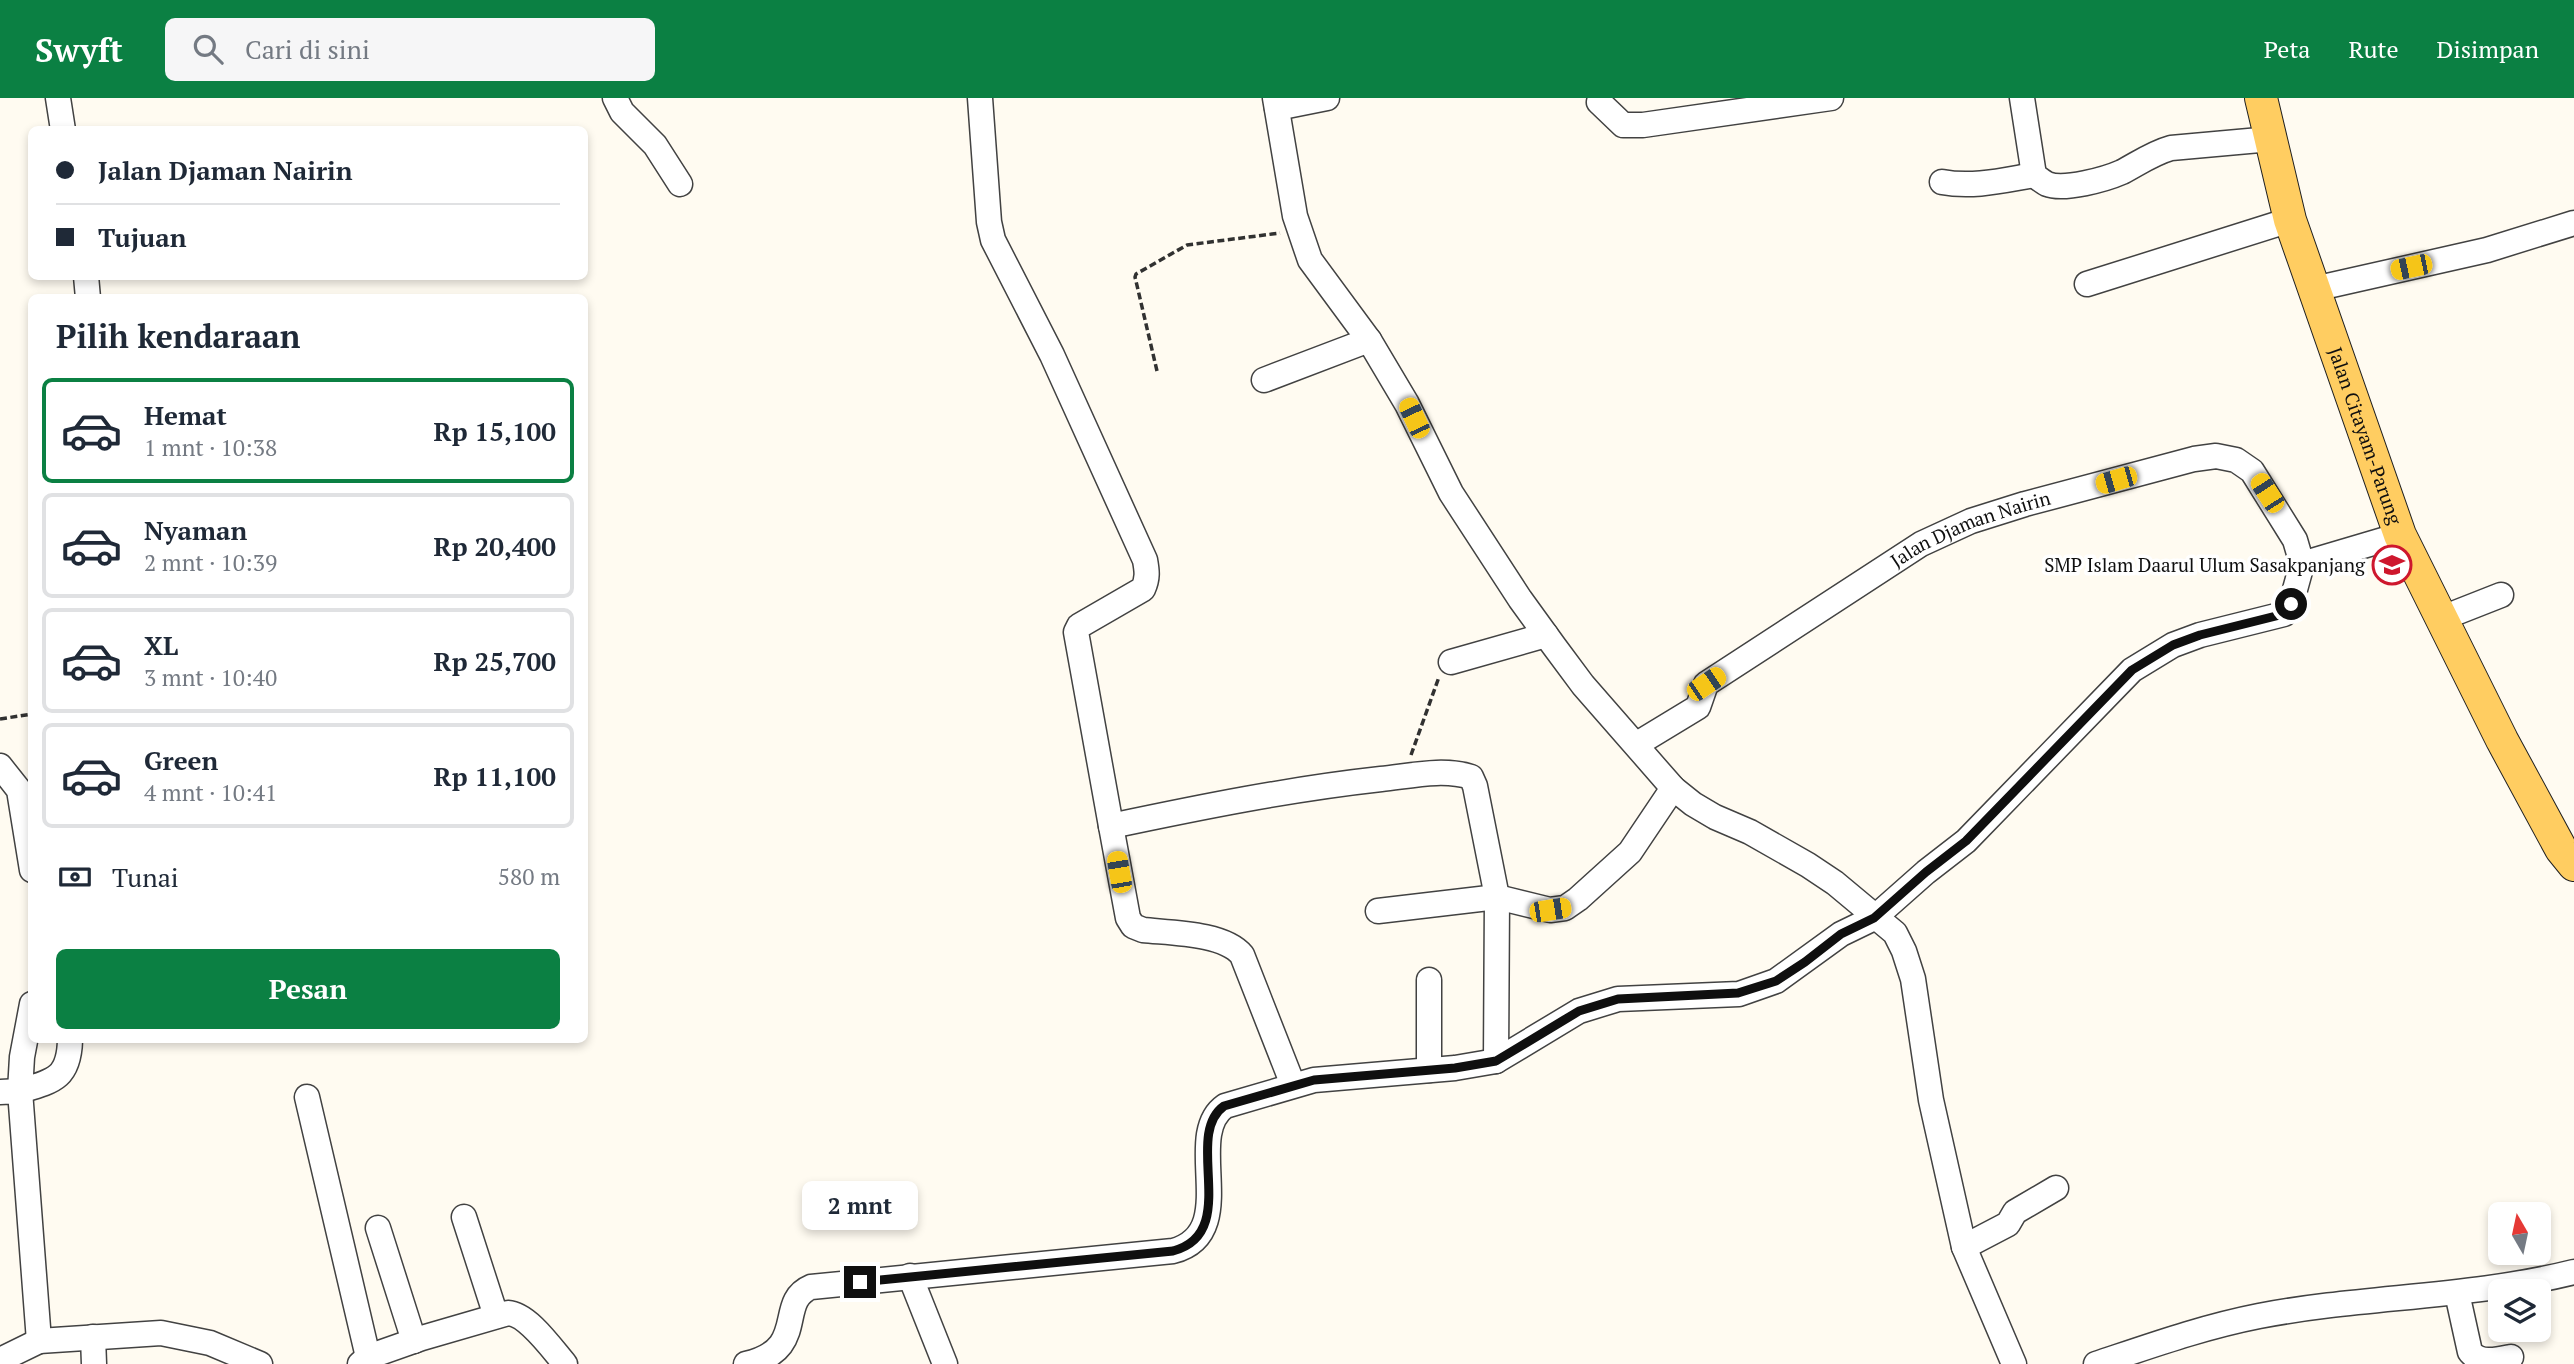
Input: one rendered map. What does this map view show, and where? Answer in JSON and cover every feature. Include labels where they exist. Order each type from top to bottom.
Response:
[{"type":"main road","name":"Jalan Citayam-Parung","points":[[2261,98],[2290,220],[2400,535],[2440,619],[2536,804],[2561,849],[2574,866]]},
{"type":"street","points":[[58,98],[62,126]]},
{"type":"street","points":[[615,98],[622,112],[655,145],[680,184]]},
{"type":"street","points":[[980,98],[989,222],[993,240],[1052,355],[1145,560],[1147,570],[1143,589],[1087,620],[1076,632],[1128,918],[1133,926],[1143,930],[1221,940],[1236,948],[1242,955],[1293,1085]]},
{"type":"street","points":[[1327,98],[1276,103],[1289,185],[1299,231],[1310,260],[1369,340],[1408,404],[1451,493],[1520,599],[1583,685],[1674,788],[1715,817],[1750,832],[1808,865],[1835,883],[1895,933],[1913,979],[1931,1100],[1964,1247],[2014,1364]]},
{"type":"street","points":[[1597,99],[1623,125],[1643,125],[1831,98]]},
{"type":"street","points":[[2022,98],[2034,175]]},
{"type":"street","points":[[1942,182],[1977,184],[2034,175],[2047,184],[2069,187],[2120,173],[2158,151],[2271,139]]},
{"type":"street","points":[[2087,285],[2290,220]]},
{"type":"street","points":[[2314,289],[2487,250],[2574,223]]},
{"type":"street","points":[[1264,380],[1369,340]]},
{"type":"street","name":"Jalan Djaman Nairin","points":[[1637,744],[1698,707],[1706,684],[1921,544],[1971,521],[2138,473],[2216,456],[2236,460],[2252,471],[2281,515],[2295,540],[2302,564]]},
{"type":"street","points":[[746,1364],[762,1360],[778,1350],[790,1327],[795,1299],[811,1287],[1159,1253],[1193,1244],[1205,1222],[1208,1207],[1210,1127],[1216,1112],[1239,1100],[1314,1080],[1496,1061],[1579,1011],[1599,1004],[1618,999],[1728,995],[1776,981],[1841,934],[1874,918],[1989,820],[2132,670],[2173,645],[2200,635],[2284,614],[2291,604],[2302,564],[2400,535]]},
{"type":"street","points":[[2440,619],[2501,594]]},
{"type":"street","points":[[1451,662],[1546,635]]},
{"type":"street","points":[[0,766],[19,790],[28,845]]},
{"type":"street","points":[[1111,825],[1255,796],[1403,776],[1458,773],[1471,777],[1497,897],[1496,1061]]},
{"type":"street","points":[[1378,911],[1497,897],[1550,910],[1565,908],[1630,852],[1674,788]]},
{"type":"street","points":[[1429,980],[1429,1070]]},
{"type":"street","points":[[28,1025],[22,1057],[10,1091],[39,1341]]},
{"type":"street","points":[[10,1091],[51,1082],[65,1070],[70,1043]]},
{"type":"street","points":[[307,1097],[364,1360],[414,1340],[515,1313],[534,1329],[565,1364]]},
{"type":"street","points":[[1964,1247],[2008,1224],[2015,1212],[2056,1188]]},
{"type":"street","points":[[464,1217],[496,1316]]},
{"type":"street","points":[[378,1228],[414,1340]]},
{"type":"street","points":[[2096,1364],[2189,1332],[2259,1316],[2362,1301],[2457,1293],[2538,1282],[2574,1272]]},
{"type":"street","points":[[910,1276],[945,1364]]},
{"type":"street","points":[[2457,1293],[2470,1352],[2475,1358],[2483,1361],[2511,1357]]},
{"type":"street","points":[[0,1360],[39,1341],[161,1333],[211,1343],[260,1364]]},
{"type":"street","points":[[93,1337],[94,1364]]},
{"type":"path","points":[[1157,371],[1136,274],[1186,245],[1299,231]]},
{"type":"path","points":[[1403,776],[1441,672],[1451,662]]},
{"type":"path","points":[[0,719],[28,716]]},
{"type":"place","name":"SMP Islam Daarul Ulum Sasakpanjang","points":[[2392,565]]},
{"type":"route","points":[[860,1282],[1185,1248],[1193,1244],[1205,1222],[1208,1207],[1210,1127],[1216,1112],[1224,1106],[1314,1080],[1455,1068],[1496,1061],[1579,1011],[1618,999],[1738,993],[1776,981],[1841,934],[1874,918],[1966,841],[2132,670],[2173,645],[2200,635],[2284,614],[2291,604]]}]
